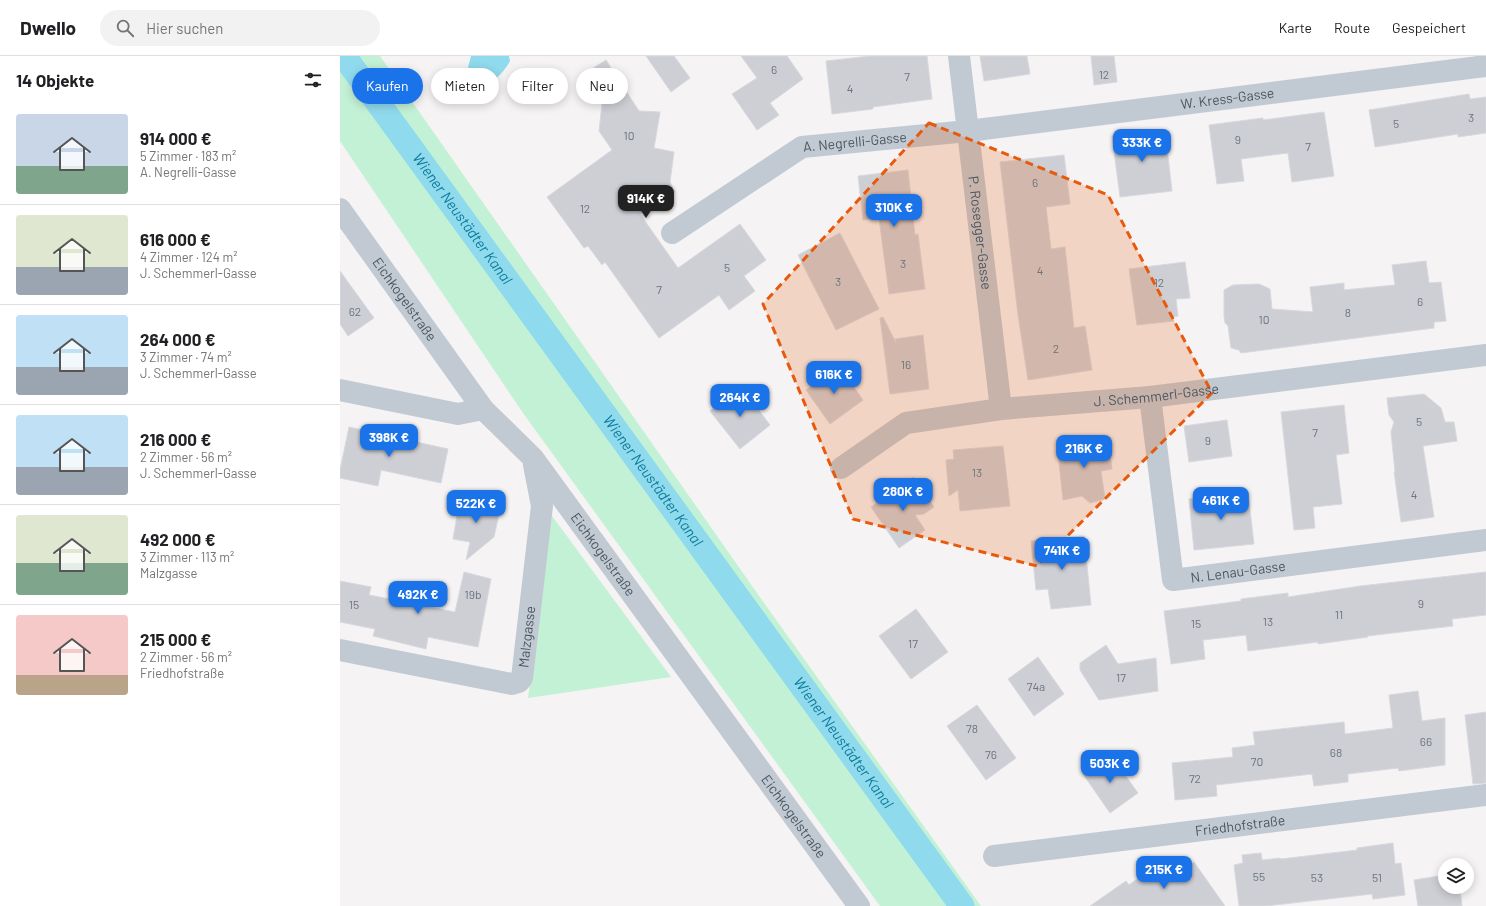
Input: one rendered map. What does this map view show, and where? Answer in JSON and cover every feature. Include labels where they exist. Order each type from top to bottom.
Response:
[{"type":"street","name":"P. Rosegger-Gasse","points":[[959,56],[1001,409]]},
{"type":"street","name":"W. Kress-Gasse","points":[[968,131],[1486,66]]},
{"type":"street","name":"A. Negrelli-Gasse","points":[[672,233],[802,147],[968,131]]},
{"type":"street","name":"Eichkogelstraße","points":[[340,209],[483,409],[533,458],[859,906]]},
{"type":"street","name":"J. Schemmerl-Gasse","points":[[841,468],[906,423],[1001,409],[1150,397],[1486,355]]},
{"type":"street","points":[[340,390],[458,414],[483,409]]},
{"type":"street","name":"N. Lenau-Gasse","points":[[1150,397],[1173,580],[1486,540]]},
{"type":"street","name":"Malzgasse","points":[[340,650],[512,684],[519,682],[522,678],[542,506],[533,458]]},
{"type":"street","name":"Friedhofstraße","points":[[994,856],[1486,795]]},
{"type":"highlighted area","points":[[929,123],[1108,195],[1212,393],[1037,566],[853,519],[763,304]]},
{"type":"green space","points":[[340,56],[380,56],[388,68],[352,68],[352,104],[414,104],[769,610],[981,906],[880,906],[523,413],[340,141]]},
{"type":"green space","points":[[552,516],[671,677],[528,698]]},
{"type":"water","points":[[471,56],[509,56],[510,61],[504,71],[499,75],[499,68],[468,68]]},
{"type":"building","points":[[646,56],[674,56],[690,78],[671,92]]},
{"type":"building","points":[[741,56],[787,56],[803,79],[770,103],[779,115],[757,130],[732,94],[757,78]]},
{"type":"building","points":[[870,56],[927,56],[932,99],[832,114],[826,61]]},
{"type":"building","points":[[980,56],[1027,56],[1030,74],[984,81]]},
{"type":"building","points":[[1091,56],[1114,56],[1117,82],[1094,85]]},
{"type":"building","points":[[606,60],[611,68],[593,68]]},
{"type":"building","points":[[628,94],[639,111],[660,112],[654,148],[674,152],[670,182],[675,192],[640,214],[678,268],[740,224],[766,260],[744,276],[755,291],[729,310],[719,295],[659,338],[605,262],[602,265],[588,246],[584,248],[547,197],[612,150],[599,131],[602,104],[628,104]]},
{"type":"building","points":[[1469,94],[1470,99],[1486,97],[1486,133],[1458,137],[1458,134],[1375,147],[1369,110]]},
{"type":"building","points":[[1324,112],[1334,176],[1292,182],[1288,153],[1241,159],[1244,181],[1217,184],[1209,125]]},
{"type":"building","points":[[1165,130],[1172,191],[1120,197],[1112,136]]},
{"type":"building","points":[[1064,155],[1070,204],[1046,207],[1051,249],[1065,247],[1074,328],[1085,326],[1092,370],[1028,380],[1018,315],[1000,162]]},
{"type":"building","points":[[908,170],[915,235],[918,234],[925,289],[889,294],[879,218],[863,220],[858,176]]},
{"type":"building","points":[[840,233],[879,309],[836,330],[798,255]]},
{"type":"building","points":[[1426,261],[1429,283],[1441,282],[1446,321],[1434,322],[1434,328],[1241,353],[1239,350],[1231,348],[1228,326],[1225,323],[1224,316],[1224,290],[1233,285],[1259,284],[1270,289],[1272,309],[1313,312],[1310,287],[1344,283],[1344,290],[1395,285],[1392,265]]},
{"type":"building","points":[[1185,262],[1190,298],[1176,299],[1178,316],[1173,317],[1174,321],[1137,325],[1129,269]]},
{"type":"building","points":[[340,271],[374,318],[348,336],[340,324]]},
{"type":"building","points":[[883,317],[896,343],[895,339],[923,335],[929,389],[890,394],[880,318]]},
{"type":"building","points":[[839,366],[863,400],[830,424],[806,390]]},
{"type":"building","points":[[741,386],[770,425],[740,449],[710,411]]},
{"type":"building","points":[[1424,394],[1441,408],[1445,422],[1454,422],[1457,441],[1423,446],[1434,517],[1401,522],[1394,472],[1391,432],[1394,422],[1389,415],[1387,398]]},
{"type":"building","points":[[1344,405],[1349,453],[1336,455],[1342,504],[1313,507],[1315,528],[1294,530],[1281,412]]},
{"type":"building","points":[[1227,420],[1232,456],[1189,462],[1184,426]]},
{"type":"building","points":[[349,427],[448,449],[441,483],[381,470],[378,486],[340,478],[340,470]]},
{"type":"building","points":[[1108,439],[1112,469],[1101,471],[1105,499],[1090,503],[1082,496],[1063,500],[1057,444]]},
{"type":"building","points":[[1003,446],[1010,506],[960,511],[958,490],[949,496],[946,460],[954,459],[953,450]]},
{"type":"building","points":[[913,477],[934,507],[924,514],[915,515],[925,530],[899,548],[871,507]]},
{"type":"building","points":[[1248,492],[1254,544],[1194,550],[1189,499]]},
{"type":"building","points":[[460,498],[501,505],[494,537],[466,560],[470,542],[453,539]]},
{"type":"building","points":[[1084,536],[1091,605],[1051,609],[1048,589],[1036,590],[1031,541]]},
{"type":"building","points":[[464,572],[491,579],[478,647],[428,637],[426,649],[373,636],[375,629],[340,622],[340,581],[371,587],[369,595],[455,612]]},
{"type":"building","points":[[1486,572],[1486,615],[1452,619],[1453,626],[1367,636],[1368,637],[1318,644],[1318,642],[1248,651],[1246,635],[1203,640],[1205,659],[1171,664],[1164,611],[1288,593],[1288,597],[1360,586]]},
{"type":"building","points":[[916,609],[948,652],[911,679],[879,636]]},
{"type":"building","points":[[1106,645],[1118,664],[1156,658],[1158,691],[1099,700],[1080,670],[1080,663]]},
{"type":"building","points":[[1038,657],[1064,694],[1034,716],[1008,679]]},
{"type":"building","points":[[1418,691],[1422,721],[1445,718],[1445,765],[1399,771],[1398,768],[1348,774],[1348,782],[1314,786],[1312,774],[1216,785],[1217,796],[1175,800],[1172,763],[1233,757],[1232,748],[1255,745],[1253,732],[1344,722],[1345,734],[1393,728],[1389,695]]},
{"type":"building","points":[[977,705],[1016,758],[986,780],[947,726]]},
{"type":"building","points":[[1486,712],[1486,783],[1473,784],[1465,715]]},
{"type":"building","points":[[1110,754],[1138,793],[1110,813],[1083,774]]},
{"type":"building","points":[[1393,843],[1395,864],[1401,863],[1405,895],[1373,899],[1372,894],[1266,906],[1239,906],[1234,865],[1243,863],[1242,855],[1261,853],[1262,860],[1281,859],[1357,850],[1357,848]]},
{"type":"building","points":[[1163,860],[1174,876],[1194,862],[1225,906],[1090,906],[1126,881],[1129,885]]},
{"type":"building","points":[[1438,876],[1438,894],[1461,894],[1462,906],[1418,906],[1414,880]]},
{"type":"waterway","name":"Wiener Neustädter Kanal","points":[[344,56],[962,906]]}]
